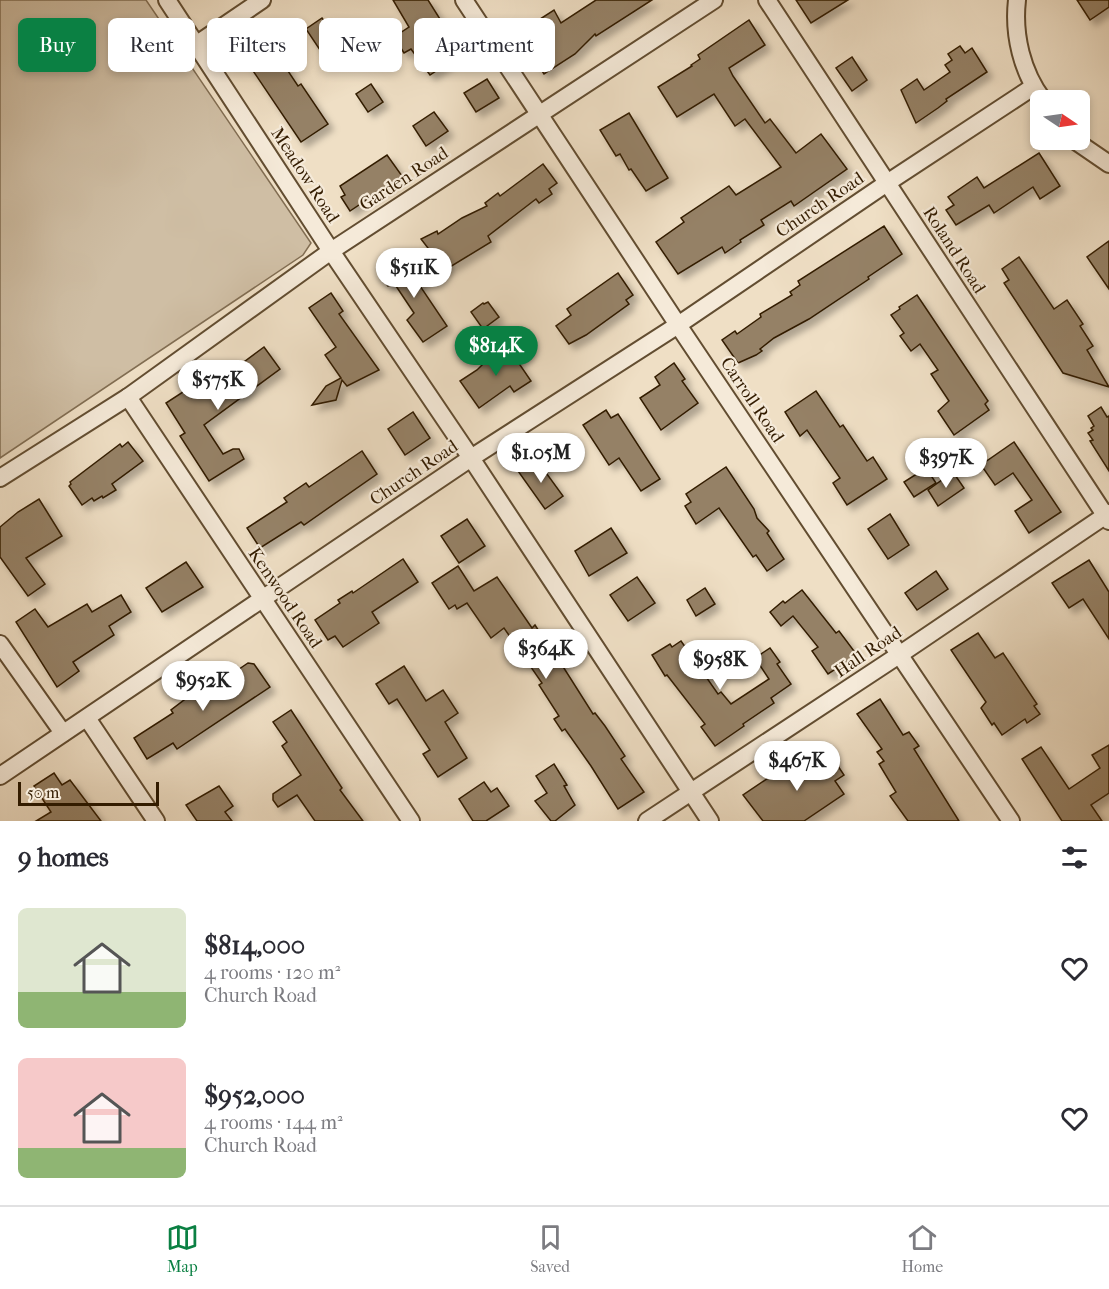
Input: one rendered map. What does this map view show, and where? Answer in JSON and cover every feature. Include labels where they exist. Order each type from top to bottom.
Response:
[{"type":"street","name":"Meadow Road","points":[[167,0],[710,821]]},
{"type":"street","points":[[197,44],[262,0]]},
{"type":"street","name":"Carroll Road","points":[[464,0],[678,325],[1011,821]]},
{"type":"street","name":"Garden Road","points":[[0,478],[128,397],[331,251],[714,0]]},
{"type":"street","name":"Roland Road","points":[[767,0],[1108,517]]},
{"type":"street","points":[[1017,0],[1015,15],[1021,57],[1035,90]]},
{"type":"street","name":"Church Road","points":[[0,776],[471,458],[678,325],[1033,87]]},
{"type":"street","points":[[1089,150],[1109,164]]},
{"type":"street","name":"Kenwood Road","points":[[128,397],[411,821]]},
{"type":"street","name":"Hall Road","points":[[647,821],[1108,517]]},
{"type":"street","points":[[0,645],[63,733]]},
{"type":"street","points":[[87,718],[156,821]]},
{"type":"shaded area","points":[[0,0],[146,0],[158,18],[108,18],[108,72],[195,72],[311,243],[303,255],[0,458]]},
{"type":"building","points":[[393,0],[428,0],[439,18],[414,18],[414,53],[411,49],[404,53],[402,50],[402,32],[409,27]]},
{"type":"building","points":[[596,0],[652,0],[596,36],[595,34],[575,54],[555,67],[555,18],[542,18],[554,10],[561,23]]},
{"type":"building","points":[[796,0],[848,0],[811,23]]},
{"type":"building","points":[[1077,0],[1109,0],[1109,7],[1090,20]]},
{"type":"building","points":[[319,20],[319,48],[307,30]]},
{"type":"building","points":[[749,20],[765,45],[729,68],[733,76],[765,123],[770,119],[796,153],[821,134],[847,169],[794,206],[791,201],[761,220],[764,225],[740,240],[741,242],[725,253],[722,247],[678,274],[656,242],[684,222],[681,218],[729,186],[736,195],[781,167],[745,119],[735,126],[714,94],[677,117],[658,87],[692,66],[700,59],[698,55]]},
{"type":"building","points":[[960,46],[965,53],[972,48],[987,72],[946,99],[947,101],[916,123],[901,90],[917,79],[924,90],[950,72],[945,65],[952,60],[948,54]]},
{"type":"building","points":[[852,57],[867,80],[852,91],[836,68]]},
{"type":"building","points":[[254,72],[289,72],[298,86],[301,84],[328,124],[301,142]]},
{"type":"building","points":[[487,79],[499,98],[476,112],[464,93]]},
{"type":"building","points":[[371,84],[383,102],[368,112],[356,94]]},
{"type":"building","points":[[434,112],[448,131],[426,146],[413,126]]},
{"type":"building","points":[[629,113],[668,178],[646,191],[631,169],[629,170],[620,154],[616,156],[600,130]]},
{"type":"building","points":[[1039,153],[1060,186],[1040,199],[1033,187],[994,213],[989,205],[956,225],[946,210],[954,205],[948,197],[977,177],[984,188]]},
{"type":"building","points":[[387,155],[402,176],[350,211],[341,197],[345,195],[340,186]]},
{"type":"building","points":[[543,164],[557,183],[549,189],[552,194],[539,203],[536,199],[488,236],[491,242],[445,270],[421,239],[437,231],[438,234],[462,218],[487,206],[485,203],[498,193],[500,196]]},
{"type":"building","points":[[884,226],[902,254],[809,319],[774,338],[756,355],[738,363],[722,340],[735,331],[737,334],[761,317],[760,314],[792,295],[790,292],[800,285],[798,281]]},
{"type":"building","points":[[1109,241],[1109,289],[1087,257]]},
{"type":"building","points":[[403,256],[447,326],[423,342],[407,320],[414,313],[394,283],[388,286],[378,272]]},
{"type":"building","points":[[1019,257],[1054,309],[1067,300],[1083,324],[1080,326],[1093,346],[1087,350],[1109,387],[1063,373],[1004,283],[1009,280],[1002,269]]},
{"type":"building","points":[[618,273],[633,295],[626,300],[629,304],[586,335],[569,344],[556,326],[571,315],[567,309]]},
{"type":"building","points":[[331,293],[343,311],[339,314],[379,370],[347,386],[342,380],[336,400],[312,405],[326,386],[341,378],[325,355],[336,347],[309,308]]},
{"type":"building","points":[[917,295],[988,401],[985,404],[989,410],[954,435],[938,411],[949,401],[931,374],[938,370],[920,344],[911,351],[900,336],[904,333],[891,315]]},
{"type":"building","points":[[488,302],[499,317],[483,329],[471,312]]},
{"type":"building","points":[[505,343],[531,381],[514,392],[510,386],[479,408],[460,381],[477,370],[490,357],[489,355]]},
{"type":"building","points":[[264,347],[280,369],[204,425],[223,454],[239,449],[244,459],[209,481],[180,436],[185,433],[166,403],[189,388],[194,395]]},
{"type":"building","points":[[674,363],[685,379],[682,381],[698,403],[661,430],[640,398],[660,385],[655,377]]},
{"type":"building","points":[[816,391],[840,427],[843,425],[867,461],[873,457],[887,479],[847,505],[833,483],[840,478],[807,430],[800,436],[785,412]]},
{"type":"building","points":[[1101,407],[1107,417],[1109,416],[1109,471],[1090,441],[1093,440],[1088,433],[1093,430],[1091,428],[1094,426],[1088,416]]},
{"type":"building","points":[[606,410],[611,418],[618,414],[660,479],[641,491],[619,458],[609,465],[583,425]]},
{"type":"building","points":[[413,412],[430,438],[405,455],[388,429]]},
{"type":"building","points":[[128,442],[143,461],[112,484],[116,490],[94,501],[92,498],[82,505],[69,486],[70,482],[120,444],[122,447]]},
{"type":"building","points":[[1014,442],[1061,512],[1029,533],[1015,511],[1032,500],[1013,473],[995,485],[981,465]]},
{"type":"building","points":[[362,451],[377,474],[304,525],[301,522],[260,548],[247,528],[287,502],[284,498],[306,483],[309,487]]},
{"type":"building","points":[[536,459],[563,496],[545,509],[518,471]]},
{"type":"building","points":[[726,467],[754,509],[757,518],[769,531],[767,533],[784,559],[767,571],[756,555],[753,557],[719,508],[696,524],[685,506],[691,502],[686,494]]},
{"type":"building","points":[[926,468],[936,483],[914,497],[904,482]]},
{"type":"building","points":[[953,472],[964,488],[938,506],[928,490]]},
{"type":"building","points":[[39,499],[62,536],[26,558],[45,584],[28,596],[0,557],[0,527]]},
{"type":"building","points":[[890,514],[909,545],[888,559],[868,529]]},
{"type":"building","points":[[467,519],[485,546],[459,563],[441,536]]},
{"type":"building","points":[[611,528],[627,553],[589,576],[575,551]]},
{"type":"building","points":[[403,559],[418,582],[372,612],[379,623],[343,647],[335,636],[328,640],[315,620],[340,603],[338,600],[352,591],[353,593]]},
{"type":"building","points":[[1089,560],[1109,592],[1109,639],[1083,599],[1069,608],[1052,583]]},
{"type":"building","points":[[186,562],[203,587],[162,612],[146,588]]},
{"type":"building","points":[[458,566],[474,591],[497,577],[532,628],[535,625],[544,639],[542,641],[562,665],[593,714],[595,713],[605,726],[625,756],[621,759],[644,792],[618,809],[565,729],[562,731],[554,719],[559,716],[539,685],[542,683],[504,628],[491,638],[467,603],[457,609],[455,605],[449,609],[432,583]]},
{"type":"building","points":[[936,571],[948,589],[917,610],[905,593]]},
{"type":"building","points":[[637,577],[655,603],[628,621],[610,595]]},
{"type":"building","points":[[705,588],[715,604],[696,616],[687,600]]},
{"type":"building","points":[[802,590],[836,633],[839,631],[857,655],[828,674],[812,651],[818,647],[793,616],[781,626],[770,612]]},
{"type":"building","points":[[121,595],[131,612],[109,626],[114,635],[73,662],[79,671],[57,687],[16,622],[35,609],[48,627],[87,604],[92,612]]},
{"type":"building","points":[[978,633],[995,658],[1003,653],[1037,704],[1034,706],[1040,714],[1027,723],[1025,719],[1002,735],[981,708],[986,702],[951,650]]},
{"type":"building","points":[[681,641],[718,694],[721,692],[731,704],[769,679],[755,658],[770,648],[780,662],[777,664],[791,684],[771,698],[774,703],[715,746],[701,727],[705,724],[667,675],[665,676],[652,655],[670,644],[672,647]]},
{"type":"building","points":[[248,663],[254,664],[270,687],[177,749],[173,743],[147,759],[134,738],[173,713],[171,710],[192,694],[193,696],[201,690],[206,697],[230,681],[229,676]]},
{"type":"building","points":[[404,666],[426,701],[443,690],[458,713],[445,722],[467,758],[438,777],[423,754],[430,750],[397,699],[389,704],[376,684]]},
{"type":"building","points":[[880,699],[903,735],[909,732],[919,746],[914,749],[959,821],[908,821],[890,796],[896,792],[879,764],[884,761],[877,752],[882,749],[857,714]]},
{"type":"building","points":[[291,710],[342,788],[340,790],[363,821],[315,821],[297,795],[278,807],[273,800],[273,794],[301,775],[282,746],[287,742],[273,722]]},
{"type":"building","points":[[1109,745],[1109,793],[1091,805],[1102,821],[1062,821],[1022,759],[1041,747],[1069,789],[1100,768],[1092,755]]},
{"type":"building","points":[[817,757],[821,764],[832,757],[844,775],[835,781],[844,794],[804,821],[763,821],[743,795],[786,766],[791,774]]},
{"type":"building","points":[[554,764],[567,785],[564,786],[575,805],[555,821],[551,821],[535,801],[547,793],[536,776]]},
{"type":"building","points":[[54,773],[62,785],[70,780],[101,821],[36,821],[51,812],[34,786]]},
{"type":"building","points":[[484,782],[491,792],[497,788],[509,806],[486,821],[473,821],[459,799]]},
{"type":"building","points":[[219,786],[233,806],[225,812],[232,821],[197,821],[186,805]]}]
